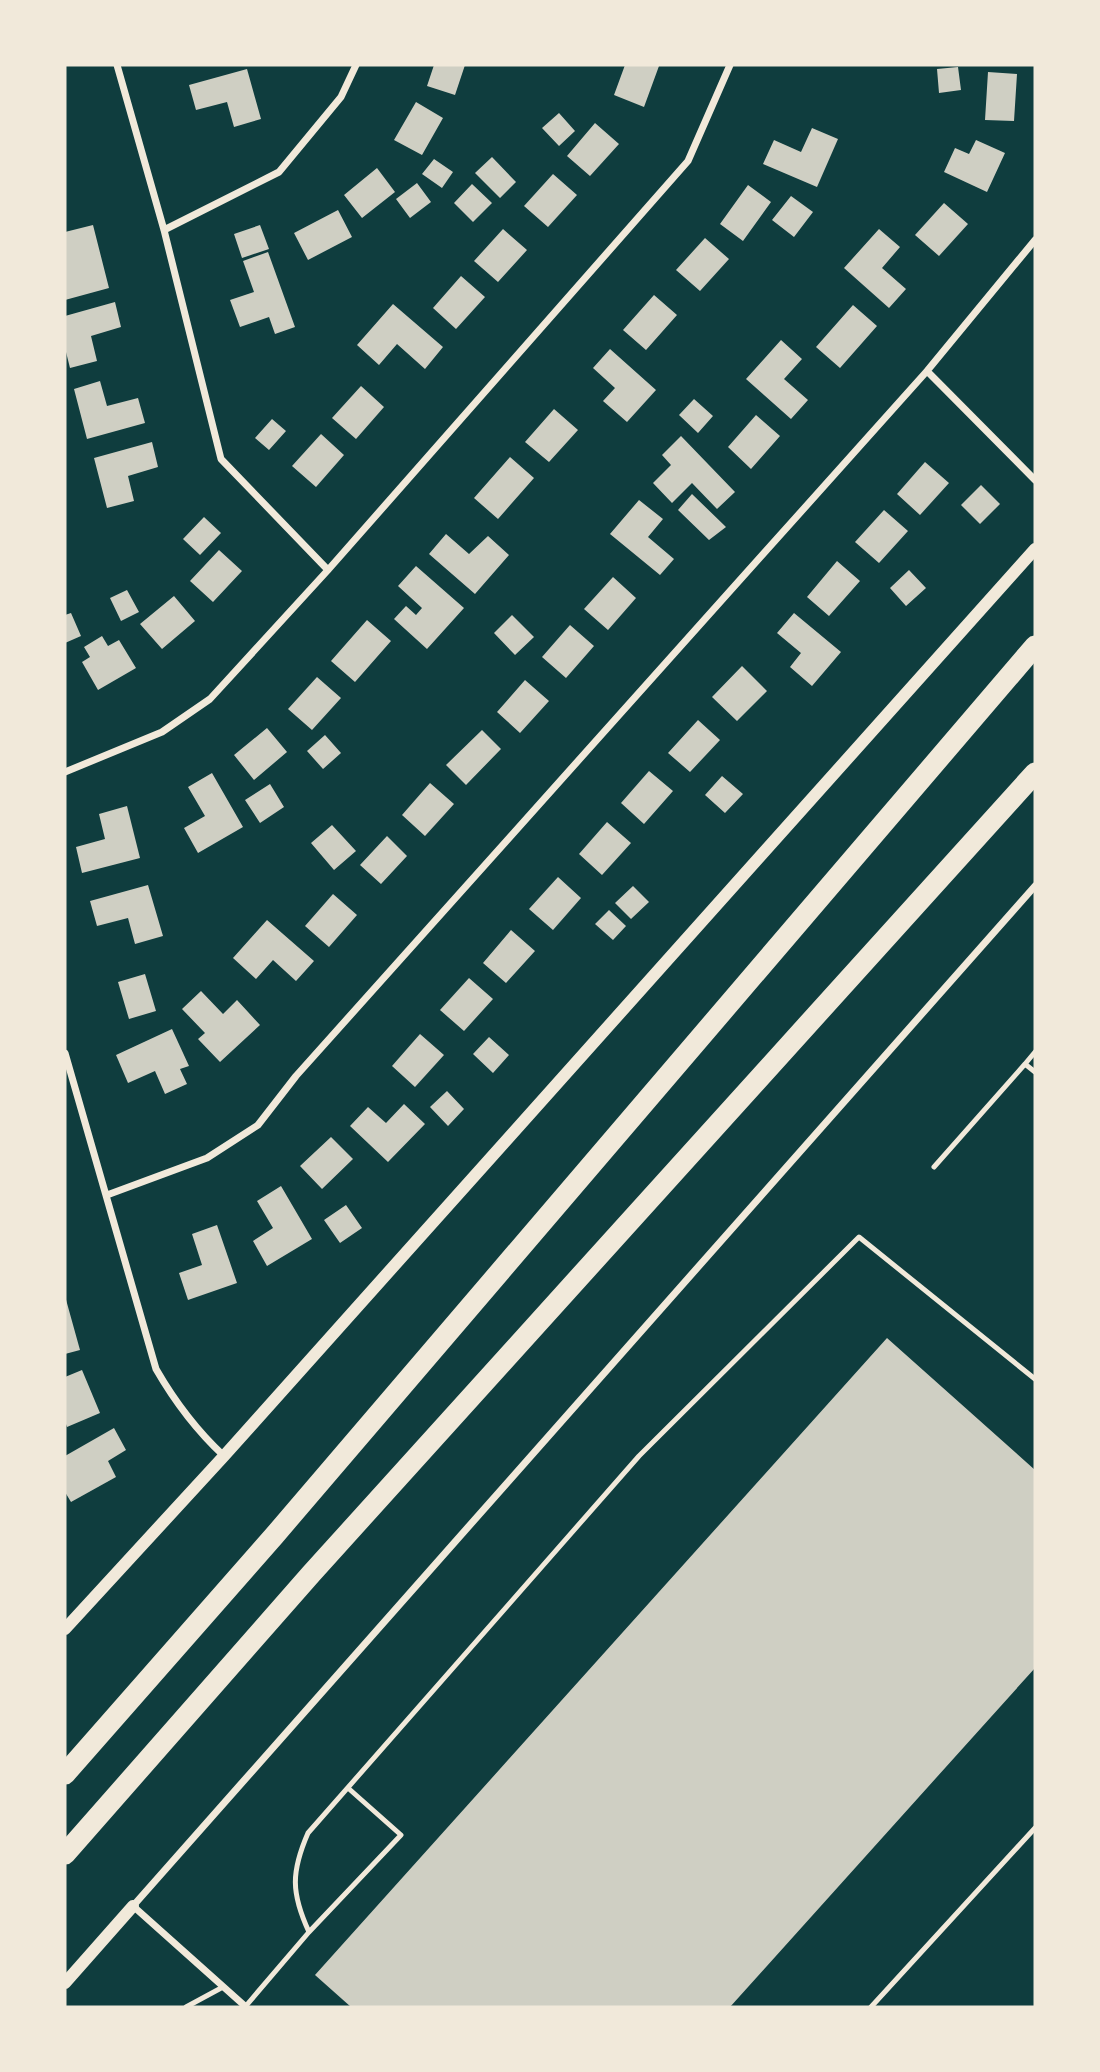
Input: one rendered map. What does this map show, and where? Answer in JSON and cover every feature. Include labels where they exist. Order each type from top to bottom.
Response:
[{"type":"highway","points":[[65,1773],[284,1526],[1035,646]]},
{"type":"highway","points":[[65,1854],[311,1574],[1035,772]]},
{"type":"street","points":[[117,65],[164,230],[221,459],[328,570]]},
{"type":"street","points":[[164,230],[279,172],[341,97],[356,65]]},
{"type":"street","points":[[65,772],[162,732],[210,699],[328,570],[688,161],[730,65]]},
{"type":"street","points":[[107,1195],[207,1158],[258,1125],[296,1076],[928,371],[1035,240]]},
{"type":"street","points":[[928,371],[1035,480]]},
{"type":"street","points":[[65,1629],[224,1456],[1035,549]]},
{"type":"street","points":[[65,1983],[1035,886]]},
{"type":"street","points":[[65,1053],[156,1369],[174,1400],[203,1436],[224,1456]]},
{"type":"street","points":[[132,1906],[245,2007]]},
{"type":"lane","points":[[934,1167],[1035,1052]]},
{"type":"lane","points":[[1025,1064],[1035,1072]]},
{"type":"lane","points":[[309,1932],[299,1910],[295,1881],[297,1858],[308,1833],[639,1456],[859,1237],[1035,1379]]},
{"type":"lane","points":[[245,2007],[309,1932],[401,1835],[348,1788]]},
{"type":"lane","points":[[871,2007],[1035,1828]]},
{"type":"lane","points":[[186,2007],[223,1987]]},
{"type":"building","points":[[434,65],[465,65],[455,95],[427,86]]},
{"type":"building","points":[[625,65],[659,66],[644,107],[614,95]]},
{"type":"building","points":[[958,67],[961,90],[939,93],[937,69]]},
{"type":"building","points":[[247,69],[261,119],[234,127],[227,102],[196,110],[189,85]]},
{"type":"building","points":[[988,72],[1017,74],[1014,121],[985,120]]},
{"type":"building","points":[[416,102],[443,118],[422,155],[394,140]]},
{"type":"building","points":[[559,113],[575,131],[559,146],[542,128]]},
{"type":"building","points":[[595,123],[619,144],[590,176],[567,156]]},
{"type":"building","points":[[812,128],[838,139],[817,187],[763,164],[774,140],[801,152]]},
{"type":"building","points":[[976,140],[1005,153],[987,192],[944,172],[955,148],[969,154]]},
{"type":"building","points":[[492,157],[516,182],[500,198],[475,173]]},
{"type":"building","points":[[434,159],[453,172],[442,188],[422,174]]},
{"type":"building","points":[[377,168],[395,192],[362,218],[344,195]]},
{"type":"building","points":[[553,174],[577,195],[548,227],[524,206]]},
{"type":"building","points":[[417,183],[431,202],[410,218],[396,199]]},
{"type":"building","points":[[472,184],[492,203],[473,222],[454,203]]},
{"type":"building","points":[[748,185],[771,202],[743,241],[720,224]]},
{"type":"building","points":[[791,196],[813,212],[794,237],[772,220]]},
{"type":"building","points":[[944,203],[968,224],[939,256],[915,235]]},
{"type":"building","points":[[338,210],[352,237],[308,260],[294,233]]},
{"type":"building","points":[[93,225],[109,288],[65,300],[65,232]]},
{"type":"building","points":[[260,225],[269,249],[242,258],[234,234]]},
{"type":"building","points":[[503,229],[527,250],[498,282],[474,261]]},
{"type":"building","points":[[879,229],[900,247],[882,268],[906,289],[889,308],[844,268]]},
{"type":"building","points":[[705,238],[729,259],[700,291],[676,270]]},
{"type":"building","points":[[268,252],[295,327],[275,334],[269,317],[240,327],[230,300],[254,292],[243,261]]},
{"type":"building","points":[[461,276],[485,297],[456,329],[433,308]]},
{"type":"building","points":[[654,295],[677,315],[646,350],[623,330]]},
{"type":"building","points":[[115,302],[121,327],[91,336],[97,361],[70,368],[65,348],[65,316]]},
{"type":"building","points":[[393,304],[443,347],[425,369],[397,344],[379,365],[357,345]]},
{"type":"building","points":[[853,305],[877,326],[840,368],[816,347]]},
{"type":"building","points":[[781,340],[802,359],[784,379],[808,400],[791,419],[746,379]]},
{"type":"building","points":[[610,349],[656,390],[627,422],[603,401],[615,388],[593,368]]},
{"type":"building","points":[[100,381],[107,406],[138,398],[145,423],[87,439],[74,389]]},
{"type":"building","points":[[361,386],[384,407],[356,439],[332,418]]},
{"type":"building","points":[[694,399],[713,416],[698,433],[679,415]]},
{"type":"building","points":[[554,409],[578,430],[549,462],[525,442]]},
{"type":"building","points":[[756,415],[780,436],[751,469],[728,447]]},
{"type":"building","points":[[272,419],[286,431],[269,450],[255,438]]},
{"type":"building","points":[[321,434],[344,455],[316,487],[292,466]]},
{"type":"building","points":[[681,436],[735,492],[717,509],[692,483],[672,503],[653,483],[671,465],[662,455]]},
{"type":"building","points":[[152,442],[158,467],[128,476],[134,501],[107,508],[94,458]]},
{"type":"building","points":[[510,457],[534,478],[498,519],[474,498]]},
{"type":"building","points":[[925,462],[949,483],[920,515],[897,494]]},
{"type":"building","points":[[981,485],[1000,504],[980,524],[961,505]]},
{"type":"building","points":[[692,494],[726,527],[709,540],[678,510]]},
{"type":"building","points":[[639,500],[663,519],[648,537],[674,559],[660,575],[610,534]]},
{"type":"building","points":[[884,510],[908,531],[879,563],[855,542]]},
{"type":"building","points":[[204,517],[221,533],[200,555],[183,539]]},
{"type":"building","points":[[446,534],[469,554],[488,536],[509,555],[475,594],[429,554]]},
{"type":"building","points":[[219,550],[242,571],[213,602],[190,581]]},
{"type":"building","points":[[837,561],[860,581],[829,616],[807,597]]},
{"type":"building","points":[[416,566],[464,608],[427,649],[394,619],[406,606],[416,615],[422,608],[398,586]]},
{"type":"building","points":[[909,570],[926,588],[906,606],[890,588]]},
{"type":"building","points":[[613,577],[636,598],[608,630],[584,609]]},
{"type":"building","points":[[127,590],[139,612],[121,621],[110,598]]},
{"type":"building","points":[[174,596],[195,621],[162,649],[140,624]]},
{"type":"building","points":[[71,613],[81,636],[65,643],[65,615]]},
{"type":"building","points":[[794,613],[841,652],[812,686],[790,667],[801,653],[777,633]]},
{"type":"building","points":[[512,615],[534,637],[515,655],[494,633]]},
{"type":"building","points":[[367,620],[391,641],[355,682],[331,661]]},
{"type":"building","points":[[570,625],[594,646],[566,678],[542,657]]},
{"type":"building","points":[[102,636],[108,646],[119,640],[136,668],[98,690],[82,662],[90,657],[84,647]]},
{"type":"building","points":[[742,666],[767,691],[737,721],[712,697]]},
{"type":"building","points":[[317,677],[341,698],[312,730],[288,709]]},
{"type":"building","points":[[525,680],[549,701],[520,733],[497,712]]},
{"type":"building","points":[[698,720],[720,740],[690,772],[668,753]]},
{"type":"building","points":[[267,728],[287,752],[254,780],[234,755]]},
{"type":"building","points":[[482,730],[501,749],[466,785],[446,765]]},
{"type":"building","points":[[325,735],[341,753],[323,769],[307,751]]},
{"type":"building","points":[[649,771],[673,791],[644,824],[621,803]]},
{"type":"building","points":[[212,773],[243,827],[198,853],[184,828],[205,816],[188,787]]},
{"type":"building","points":[[722,776],[743,794],[725,813],[705,795]]},
{"type":"building","points":[[430,783],[454,804],[425,836],[402,815]]},
{"type":"building","points":[[270,784],[284,807],[260,823],[245,800]]},
{"type":"building","points":[[127,806],[140,858],[82,873],[76,847],[105,839],[99,814]]},
{"type":"building","points":[[607,822],[631,843],[602,875],[579,854]]},
{"type":"building","points":[[332,825],[356,851],[334,870],[311,843]]},
{"type":"building","points":[[387,836],[407,856],[381,884],[360,865]]},
{"type":"building","points":[[558,877],[581,898],[553,930],[529,909]]},
{"type":"building","points":[[148,885],[163,936],[135,944],[128,918],[97,926],[90,901]]},
{"type":"building","points":[[633,886],[649,902],[631,919],[615,903]]},
{"type":"building","points":[[333,894],[357,915],[329,947],[305,926]]},
{"type":"building","points":[[609,910],[626,926],[613,940],[595,924]]},
{"type":"building","points":[[267,920],[314,961],[296,981],[273,960],[256,979],[233,958]]},
{"type":"building","points":[[511,930],[535,951],[506,983],[483,963]]},
{"type":"building","points":[[145,974],[156,1011],[129,1019],[118,982]]},
{"type":"building","points":[[469,978],[493,999],[464,1031],[440,1010]]},
{"type":"building","points":[[201,991],[223,1014],[237,1000],[260,1025],[220,1062],[198,1039],[205,1033],[182,1009]]},
{"type":"building","points":[[172,1029],[189,1066],[180,1069],[187,1084],[165,1094],[155,1071],[128,1083],[116,1055]]},
{"type":"building","points":[[420,1034],[444,1055],[415,1087],[392,1066]]},
{"type":"building","points":[[489,1037],[509,1055],[493,1073],[473,1054]]},
{"type":"building","points":[[447,1091],[464,1109],[448,1126],[430,1107]]},
{"type":"building","points":[[404,1104],[425,1124],[388,1162],[350,1126],[368,1107],[386,1123]]},
{"type":"building","points":[[331,1137],[353,1159],[322,1189],[300,1166]]},
{"type":"building","points":[[281,1186],[312,1239],[267,1266],[253,1241],[273,1228],[257,1201]]},
{"type":"building","points":[[346,1205],[362,1228],[340,1243],[324,1220]]},
{"type":"building","points":[[217,1225],[237,1283],[188,1300],[179,1273],[202,1265],[192,1234]]},
{"type":"building","points":[[65,1296],[80,1350],[65,1354]]},
{"type":"building","points":[[887,1338],[1035,1470],[1035,1668],[730,2007],[351,2007],[315,1975]]},
{"type":"building","points":[[82,1370],[100,1413],[67,1427],[65,1377]]},
{"type":"building","points":[[114,1428],[126,1450],[108,1461],[116,1477],[71,1502],[65,1492],[65,1456]]}]
